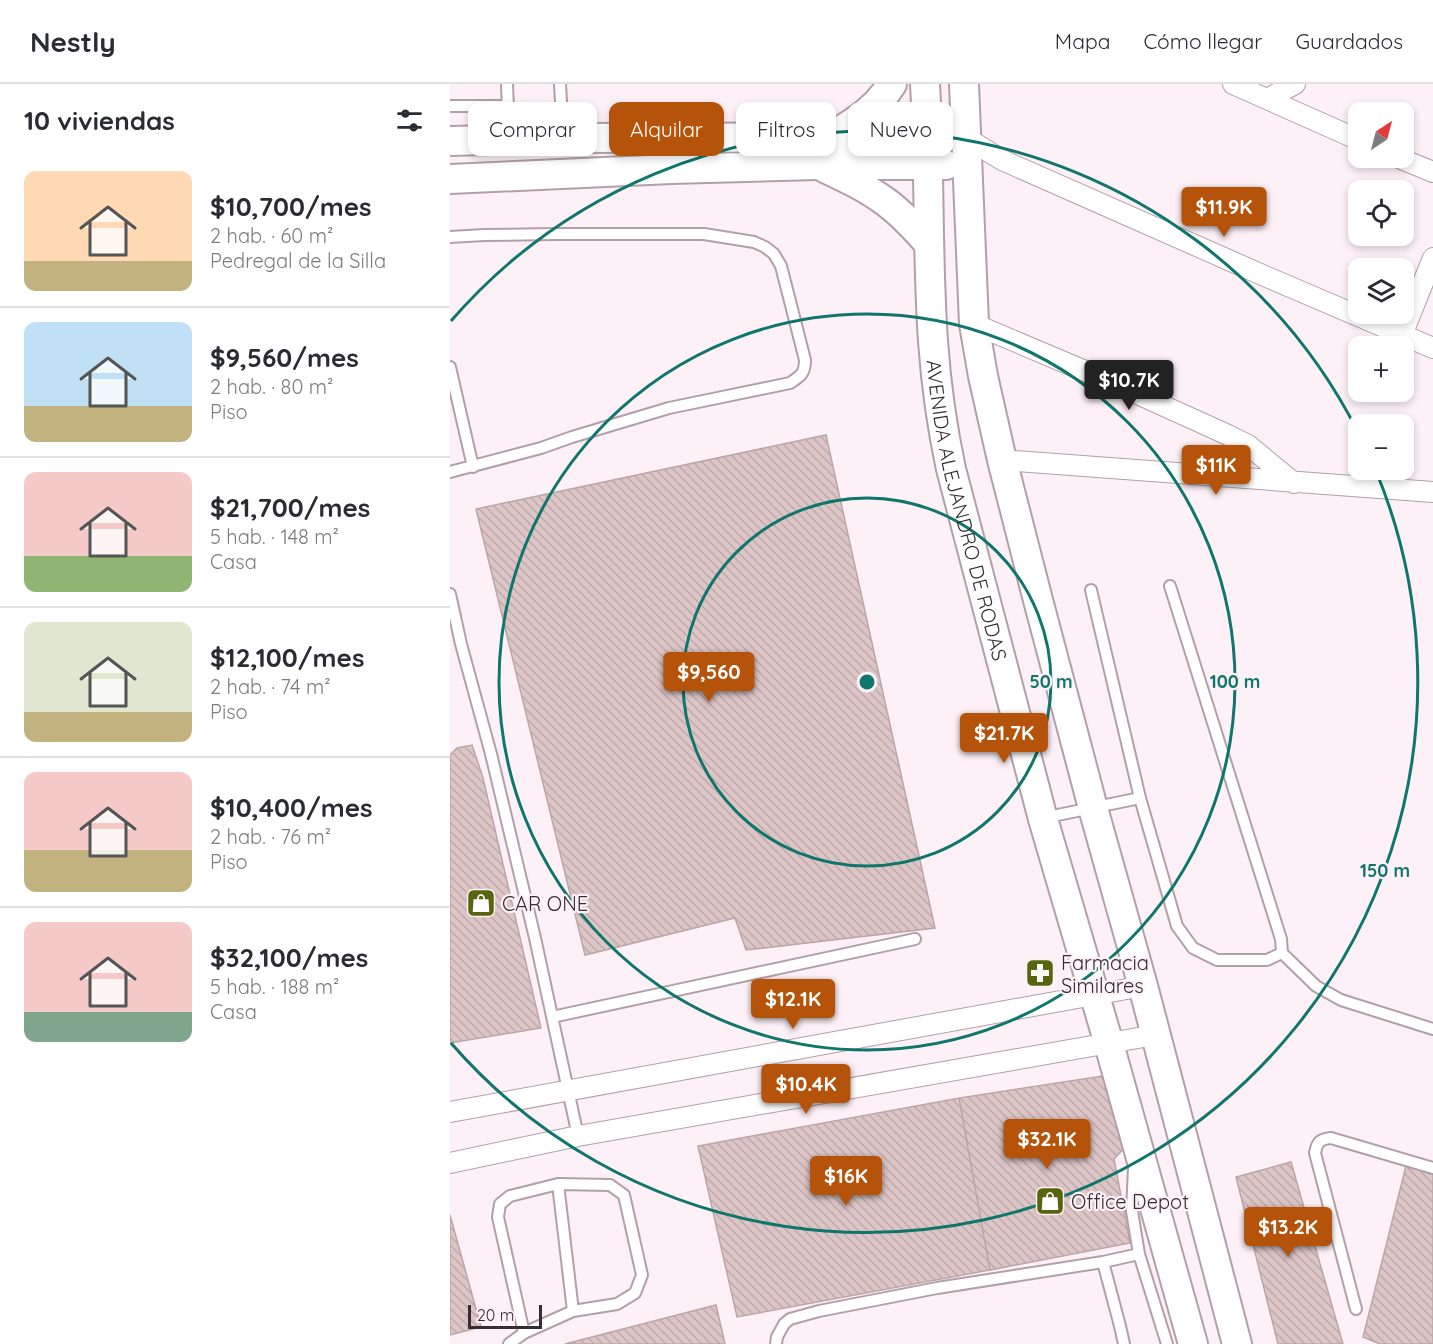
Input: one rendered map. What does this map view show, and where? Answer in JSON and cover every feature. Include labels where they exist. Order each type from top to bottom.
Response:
[{"type":"street","points":[[836,134],[859,120],[874,107],[892,84]]},
{"type":"street","name":"AVENIDA ALEJANDRO DE RODAS","points":[[925,84],[926,102]]},
{"type":"street","points":[[964,84],[974,324],[983,376],[1002,460],[1093,808],[1143,986],[1237,1344]]},
{"type":"street","points":[[1233,84],[1348,135]]},
{"type":"street","points":[[1267,99],[1295,84]]},
{"type":"street","points":[[597,138],[736,137]]},
{"type":"street","points":[[451,142],[468,141]]},
{"type":"street","points":[[953,146],[1002,160],[1433,348]]},
{"type":"street","points":[[450,179],[671,169],[928,165],[966,151],[1002,160]]},
{"type":"street","points":[[450,168],[474,161],[547,156]]},
{"type":"street","name":"AVENIDA ALEJANDRO DE RODAS","points":[[928,156],[933,342],[942,424],[951,469],[1042,819],[1109,1044],[1193,1344]]},
{"type":"street","points":[[1414,164],[1433,172]]},
{"type":"street","points":[[817,165],[865,188],[886,202],[929,244]]},
{"type":"street","points":[[1402,335],[1433,258]]},
{"type":"street","points":[[974,324],[1112,382],[1228,435],[1248,445],[1294,483]]},
{"type":"street","points":[[1002,460],[1433,492]]},
{"type":"street","points":[[450,1112],[1143,986]]},
{"type":"street","points":[[450,1162],[578,1136],[1155,1035]]},
{"type":"lane","points":[[507,84],[507,102]]},
{"type":"lane","points":[[560,84],[561,102]]},
{"type":"lane","points":[[450,106],[468,106]]},
{"type":"lane","points":[[450,237],[672,233],[704,234],[754,242],[774,254],[781,266],[805,360],[802,373],[790,383],[669,408],[541,448],[450,472]]},
{"type":"lane","points":[[450,368],[473,467]]},
{"type":"lane","points":[[1170,586],[1281,939],[1282,953],[1316,986],[1341,1000],[1433,1029]]},
{"type":"lane","points":[[1091,590],[1140,798],[1177,926],[1193,948],[1217,960],[1267,960],[1282,953]]},
{"type":"lane","points":[[450,594],[455,645],[494,765],[578,1136]]},
{"type":"lane","points":[[1042,819],[1140,798]]},
{"type":"lane","points":[[552,1017],[915,939]]},
{"type":"lane","points":[[1356,1309],[1315,1153],[1317,1145],[1324,1139],[1331,1138],[1433,1168]]},
{"type":"lane","points":[[1137,1144],[1133,1171],[1132,1211],[1139,1254],[1167,1344]]},
{"type":"lane","points":[[558,1184],[573,1311]]},
{"type":"lane","points":[[510,1344],[524,1333],[573,1311],[618,1304],[635,1293],[642,1275],[624,1195],[610,1185],[558,1184],[510,1196],[500,1204],[498,1217],[524,1333]]},
{"type":"lane","points":[[776,1344],[784,1324],[790,1319],[819,1311],[1139,1254]]},
{"type":"lane","points":[[1103,1262],[1124,1344]]},
{"type":"building","points":[[826,435],[935,928],[746,950],[735,918],[585,955],[476,509]]},
{"type":"building","name":"CAR ONE","points":[[472,745],[483,778],[541,1028],[450,1043],[450,755],[457,748]]},
{"type":"building","name":"Office Depot","points":[[1109,1075],[1126,1146],[1114,1159],[1130,1243],[990,1270],[959,1098]]},
{"type":"building","points":[[959,1098],[990,1270],[737,1317],[698,1146]]},
{"type":"building","points":[[1291,1162],[1343,1344],[1278,1344],[1236,1177]]},
{"type":"building","points":[[1406,1166],[1433,1173],[1433,1344],[1380,1344],[1363,1337]]},
{"type":"building","points":[[450,1215],[481,1327],[450,1335]]},
{"type":"building","points":[[716,1305],[725,1344],[565,1344]]},
{"type":"place","name":"CAR ONE","points":[[481,903]]},
{"type":"place","name":"Farmacia Similares","points":[[1040,973]]},
{"type":"place","name":"Office Depot","points":[[1050,1201]]}]
